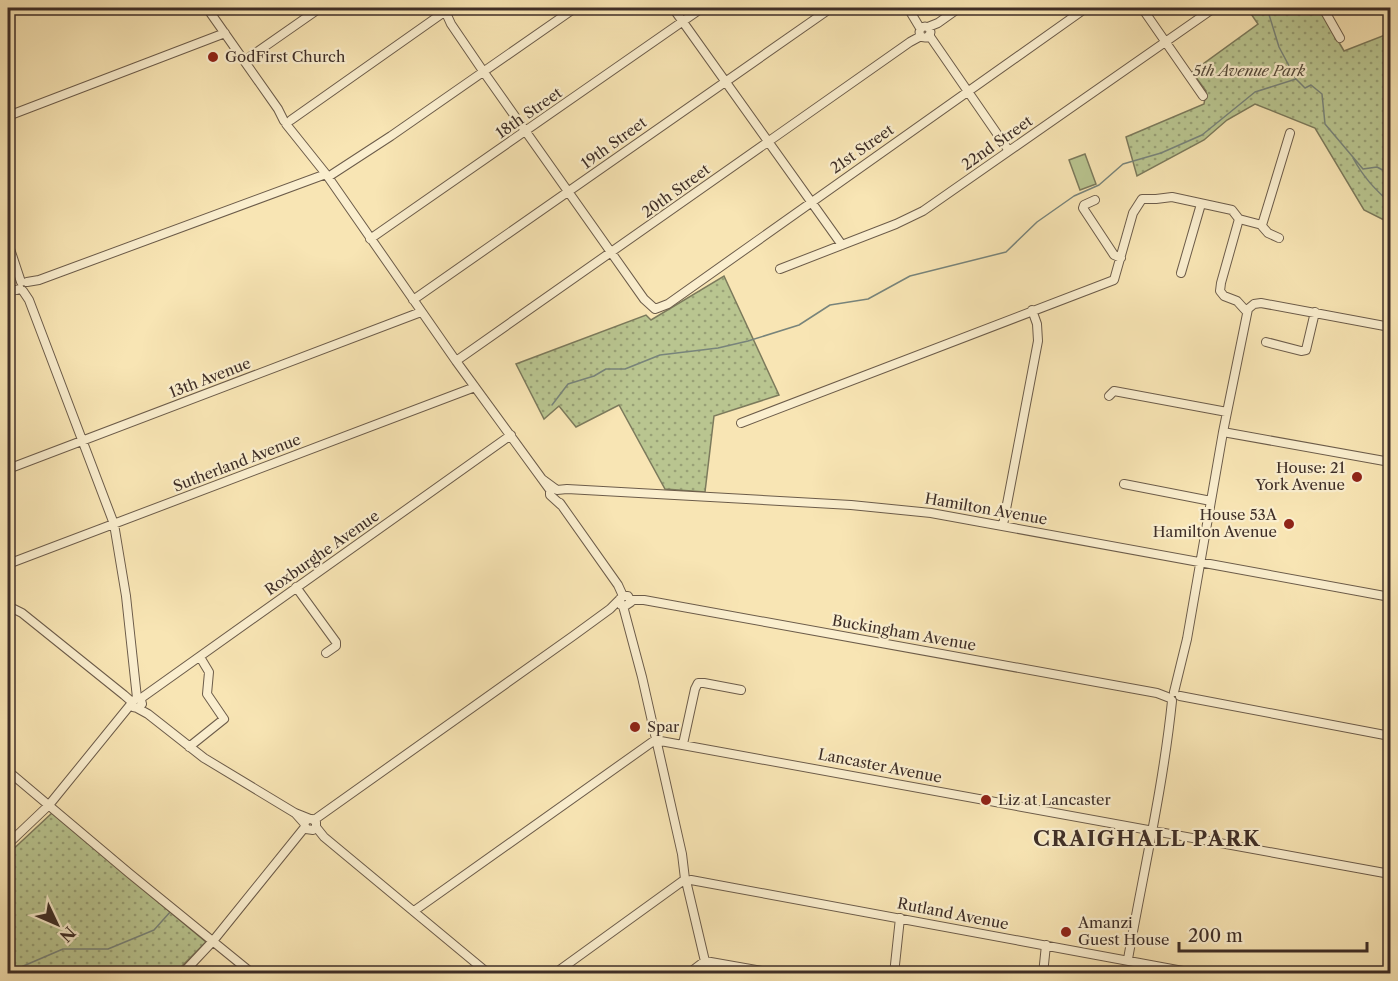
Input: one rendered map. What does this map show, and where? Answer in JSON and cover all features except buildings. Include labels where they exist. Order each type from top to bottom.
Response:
[{"type":"street","points":[[207,8],[421,312],[542,479],[554,492],[618,585],[626,601],[628,619],[708,974]]},
{"type":"street","points":[[244,61],[320,8]]},
{"type":"street","points":[[8,291],[327,176],[391,136],[575,8]]},
{"type":"street","points":[[673,8],[842,245]]},
{"type":"street","name":"18th Street","points":[[370,239],[702,8]]},
{"type":"street","name":"19th Street","points":[[413,300],[831,8]]},
{"type":"street","points":[[908,8],[1009,152]]},
{"type":"street","name":"20th Street","points":[[456,361],[959,8]]},
{"type":"street","name":"21st Street","points":[[612,253],[652,308],[663,308],[1086,8]]},
{"type":"street","points":[[1142,8],[1203,96]]},
{"type":"street","name":"22nd Street","points":[[780,269],[917,214],[1214,8]]},
{"type":"street","points":[[1323,8],[1340,38]]},
{"type":"street","points":[[288,120],[443,10],[483,71],[612,253]]},
{"type":"street","points":[[8,116],[225,33]]},
{"type":"street","points":[[1261,225],[1290,133]]},
{"type":"street","points":[[741,423],[1114,280],[1133,213],[1142,199],[1156,200],[1170,196],[1233,211],[1239,219],[1261,225],[1268,233],[1279,238]]},
{"type":"street","points":[[1095,200],[1084,205],[1083,208],[1114,255],[1121,258]]},
{"type":"street","points":[[1181,273],[1201,204]]},
{"type":"street","points":[[1239,219],[1220,291],[1224,296],[1248,309]]},
{"type":"street","points":[[8,243],[114,524],[126,596],[136,703]]},
{"type":"street","points":[[1248,309],[1260,303],[1390,327]]},
{"type":"street","points":[[1128,959],[1223,432],[1248,309]]},
{"type":"street","points":[[1003,525],[1037,348],[1038,329],[1032,310]]},
{"type":"street","name":"13th Avenue","points":[[8,469],[421,312]]},
{"type":"street","points":[[1266,342],[1305,350],[1308,347],[1315,312]]},
{"type":"street","name":"Sutherland Avenue","points":[[8,564],[475,387]]},
{"type":"street","points":[[1109,396],[1114,391],[1227,412]]},
{"type":"street","points":[[1223,432],[1390,462]]},
{"type":"street","name":"Roxburghe Avenue","points":[[8,844],[49,805],[136,703],[511,435]]},
{"type":"street","points":[[1124,484],[1211,501]]},
{"type":"street","name":"Hamilton Avenue","points":[[554,492],[572,490],[895,508],[1003,525],[1390,597]]},
{"type":"street","points":[[296,587],[336,642],[336,646],[326,653]]},
{"type":"street","name":"Buckingham Avenue","points":[[626,601],[646,600],[1390,736]]},
{"type":"street","points":[[182,974],[213,941],[296,838],[311,825],[610,609],[626,601]]},
{"type":"street","points":[[8,606],[22,613],[189,747],[311,825],[489,974]]},
{"type":"street","points":[[189,747],[224,720],[207,694],[209,672],[200,657]]},
{"type":"street","points":[[683,744],[698,684],[704,683],[741,690]]},
{"type":"street","points":[[414,911],[655,740]]},
{"type":"street","name":"Lancaster Avenue","points":[[655,740],[1390,874]]},
{"type":"street","points":[[8,771],[253,974]]},
{"type":"street","points":[[554,974],[672,890],[688,882]]},
{"type":"street","name":"Rutland Avenue","points":[[688,882],[701,882],[1197,973]]},
{"type":"street","points":[[894,974],[900,918]]},
{"type":"street","points":[[1043,974],[1046,945]]},
{"type":"street","points":[[688,974],[705,961],[779,974]]},
{"type":"green space","name":"5th Avenue Park","points":[[1247,8],[1319,8],[1344,51],[1390,33],[1390,223],[1364,210],[1315,128],[1255,104],[1227,120],[1204,140],[1137,176],[1126,137],[1204,104],[1206,91],[1192,72],[1258,24]]},
{"type":"green space","points":[[1085,154],[1096,184],[1080,190],[1069,160]]},
{"type":"green space","points":[[724,276],[779,395],[714,416],[705,492],[665,489],[619,405],[576,427],[559,406],[544,419],[516,364],[646,315],[651,320]]},
{"type":"green space","points":[[52,813],[206,942],[175,973],[8,974],[8,854]]},
{"type":"waterway","points":[[1267,8],[1279,47],[1296,79],[1305,88],[1311,85],[1322,94],[1325,124],[1363,169],[1377,167],[1390,174]]},
{"type":"waterway","points":[[552,405],[568,384],[594,376],[606,369],[625,369],[660,355],[718,348],[748,341],[799,325],[830,305],[868,299],[910,276],[1006,252],[1037,222],[1074,196],[1099,185],[1123,164],[1161,153],[1202,135],[1255,92],[1296,79]]},
{"type":"waterway","points":[[1353,158],[1370,182],[1390,203]]},
{"type":"waterway","points":[[8,966],[21,967],[63,949],[108,949],[154,930],[171,911]]},
{"type":"place","name":"GodFirst Church","points":[[213,57]]},
{"type":"place","name":"House: 21 York Avenue","points":[[1357,477]]},
{"type":"place","name":"House 53A Hamilton Avenue","points":[[1289,524]]},
{"type":"place","name":"Spar","points":[[635,727]]},
{"type":"place","name":"Liz at Lancaster","points":[[986,800]]},
{"type":"place","name":"Amanzi Guest House","points":[[1066,932]]},
{"type":"district","name":"CRAIGHALL PARK","points":[[1147,839]]}]
